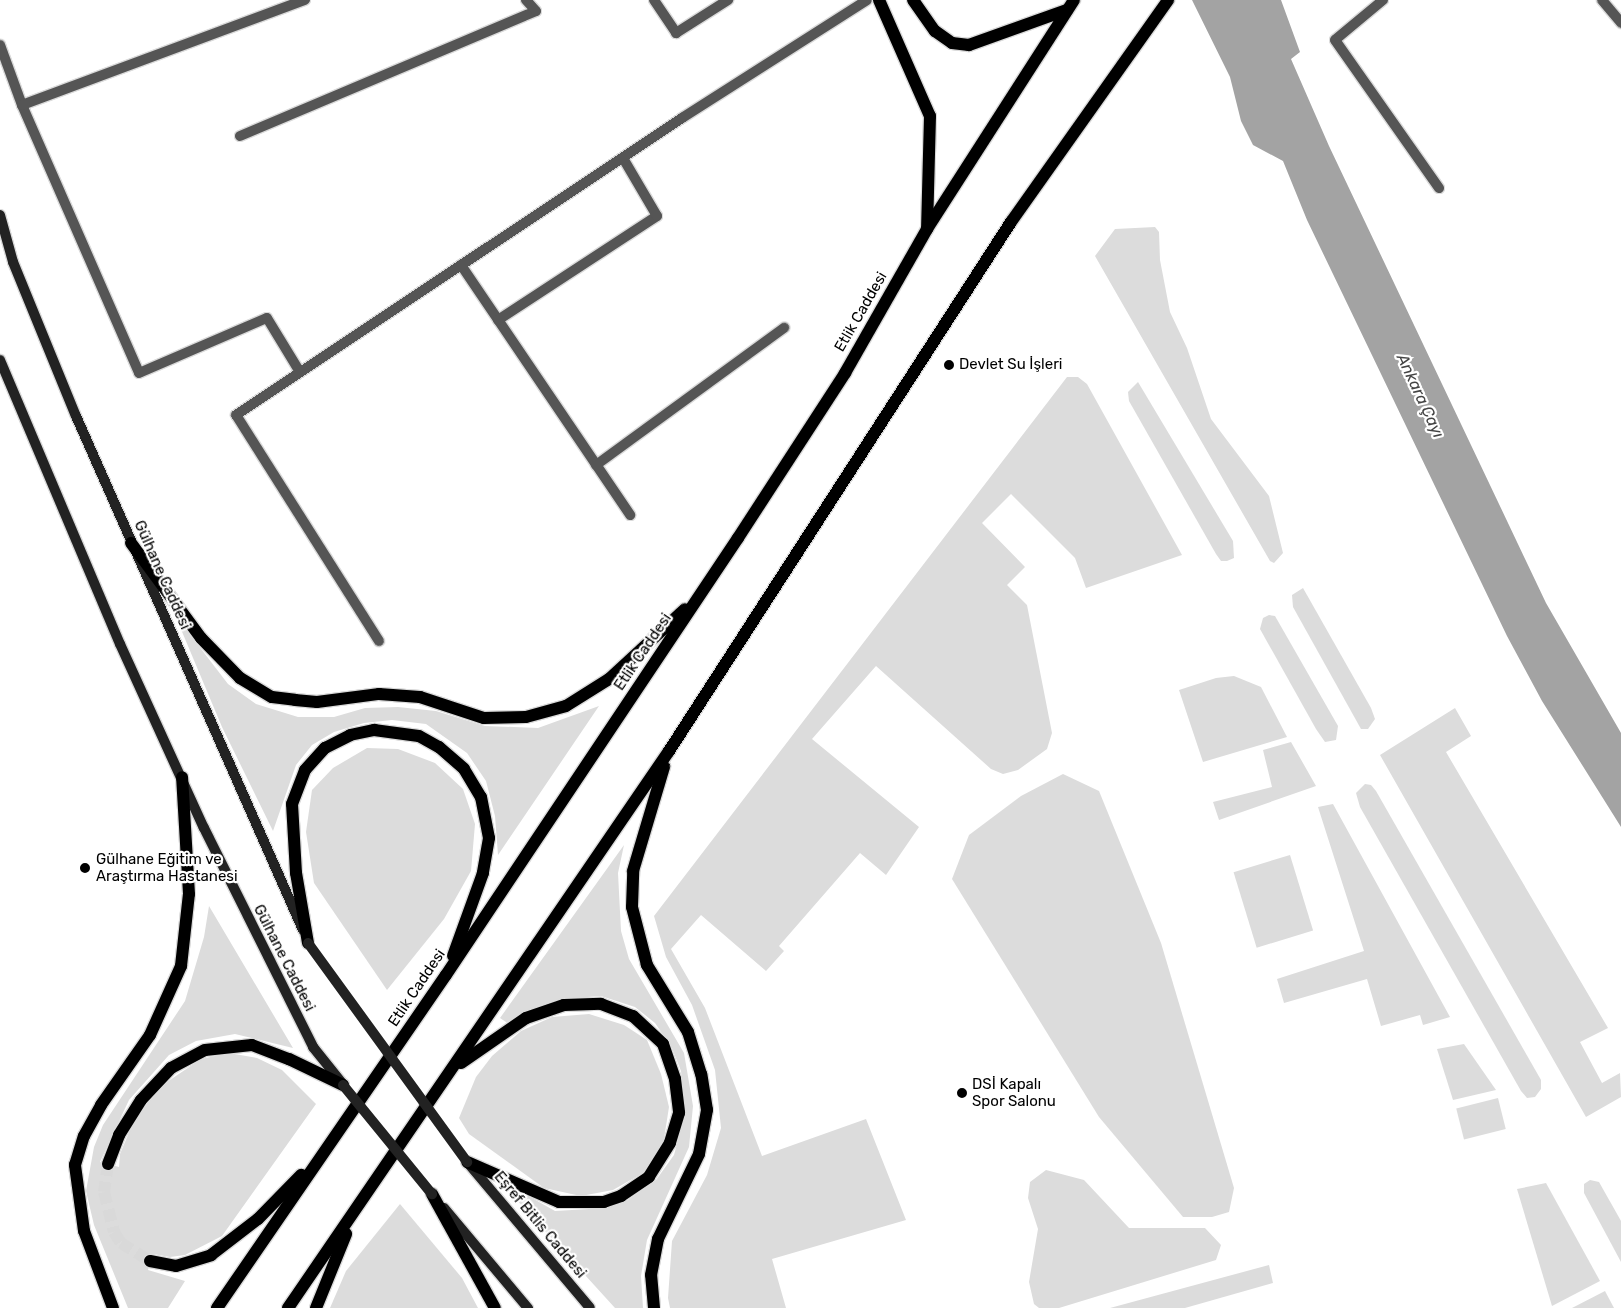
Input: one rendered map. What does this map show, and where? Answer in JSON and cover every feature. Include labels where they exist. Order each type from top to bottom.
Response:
[{"type":"main road","points":[[879,0],[930,116],[927,229]]},
{"type":"main road","points":[[914,0],[935,32],[952,43],[969,45],[1071,5]]},
{"type":"main road","points":[[288,1308],[455,1068],[669,751],[1011,222],[1168,0]]},
{"type":"main road","name":"Etlik Caddesi","points":[[217,1308],[446,975],[701,594],[845,372],[927,229],[1071,5]]},
{"type":"main road","name":"Gülhane Caddesi","points":[[0,215],[13,262],[131,543],[308,943],[467,1162]]},
{"type":"main road","name":"Gülhane Caddesi","points":[[0,360],[116,634],[204,828],[312,1047],[432,1194]]},
{"type":"main road","points":[[131,543],[201,638],[240,678],[272,697],[317,702],[380,694],[420,697],[484,718],[526,717],[566,706],[609,680],[701,594]]},
{"type":"main road","points":[[308,943],[296,873],[292,804],[305,770],[325,748],[350,735],[374,730],[419,736],[438,747],[464,769],[481,797],[489,838],[483,873],[446,975]]},
{"type":"main road","points":[[654,1308],[651,1275],[658,1239],[699,1154],[707,1110],[701,1074],[688,1032],[647,965],[632,907],[633,871],[669,751]]},
{"type":"main road","points":[[113,1308],[84,1231],[77,1199],[75,1165],[89,1128],[150,1036],[181,966],[189,894],[182,777]]},
{"type":"main road","points":[[455,1068],[526,1018],[564,1005],[601,1004],[633,1016],[663,1044],[675,1079],[679,1113],[670,1143],[649,1177],[621,1196],[586,1204],[558,1202],[467,1162]]},
{"type":"main road","points":[[108,1164],[119,1135],[141,1100],[171,1068],[205,1050],[237,1044],[252,1045],[289,1059],[343,1085]]},
{"type":"main road","points":[[150,1261],[176,1266],[194,1262],[228,1244],[258,1219],[329,1146]]},
{"type":"main road","name":"Eşref Bitlis Caddesi","points":[[467,1162],[590,1308]]},
{"type":"main road","points":[[432,1194],[473,1264],[495,1308]]},
{"type":"main road","points":[[432,1194],[528,1308]]},
{"type":"main road","points":[[316,1308],[358,1207]]},
{"type":"street","points":[[22,105],[305,0]]},
{"type":"street","points":[[240,136],[536,11],[526,0]]},
{"type":"street","points":[[654,0],[676,33],[728,0]]},
{"type":"street","points":[[378,641],[236,415],[623,158],[867,0]]},
{"type":"street","points":[[1383,0],[1334,40],[1439,188]]},
{"type":"street","points":[[1602,0],[1621,23]]},
{"type":"street","points":[[0,45],[22,105],[140,373],[267,318],[300,372]]},
{"type":"street","points":[[498,320],[657,216],[623,158]]},
{"type":"street","points":[[461,266],[630,515]]},
{"type":"street","points":[[596,465],[784,328]]},
{"type":"shaded area","points":[[1155,227],[1159,232],[1160,260],[1170,312],[1187,348],[1211,419],[1269,496],[1283,553],[1274,563],[1270,561],[1095,256],[1115,229]]},
{"type":"shaded area","points":[[1067,377],[1078,377],[1087,384],[1182,555],[1086,588],[1075,558],[1011,494],[982,523],[1025,567],[1007,585],[1027,605],[1052,733],[1047,749],[1018,770],[1003,774],[991,769],[876,666],[812,739],[919,827],[886,875],[860,853],[779,946],[784,951],[766,971],[701,915],[671,949],[705,1008],[762,1156],[866,1119],[906,1220],[772,1259],[786,1308],[670,1308],[668,1298],[672,1241],[707,1175],[721,1128],[715,1070],[692,1005],[666,957],[654,916]]},
{"type":"shaded area","points":[[1138,382],[1233,541],[1234,558],[1221,561],[1216,554],[1129,401],[1128,392]]},
{"type":"shaded area","points":[[1303,588],[1371,708],[1375,719],[1368,729],[1361,729],[1293,607],[1292,595]]},
{"type":"shaded area","points":[[175,615],[228,684],[256,704],[298,717],[334,717],[365,708],[398,707],[436,711],[485,726],[538,728],[599,706],[498,855],[495,816],[486,781],[467,753],[426,724],[392,720],[364,723],[334,732],[312,745],[296,765],[273,831],[222,727]]},
{"type":"shaded area","points":[[1269,615],[1275,616],[1338,726],[1336,740],[1325,742],[1316,729],[1260,629],[1263,618]]},
{"type":"shaded area","points":[[1234,676],[1261,687],[1287,737],[1203,762],[1179,690],[1216,678]]},
{"type":"shaded area","points":[[1455,708],[1471,736],[1446,752],[1608,1028],[1580,1042],[1602,1083],[1620,1073],[1621,1097],[1586,1117],[1380,755]]},
{"type":"shaded area","points":[[1291,742],[1316,786],[1219,820],[1213,802],[1272,787],[1263,750]]},
{"type":"shaded area","points":[[367,748],[398,749],[435,763],[463,789],[475,824],[471,871],[444,919],[387,990],[314,883],[306,832],[312,790],[333,768]]},
{"type":"shaded area","points":[[1063,774],[1099,791],[1161,943],[1234,1188],[1229,1212],[1212,1217],[1183,1217],[1099,1117],[952,879],[969,835],[1021,796]]},
{"type":"shaded area","points":[[1365,784],[1371,785],[1376,791],[1541,1080],[1541,1089],[1535,1097],[1527,1098],[1521,1091],[1360,807],[1356,793]]},
{"type":"shaded area","points":[[1333,804],[1450,1017],[1423,1025],[1420,1015],[1381,1026],[1367,979],[1284,1003],[1277,979],[1364,951],[1318,807]]},
{"type":"shaded area","points":[[624,845],[618,873],[621,931],[629,959],[684,1053],[693,1106],[689,1147],[647,1240],[641,1276],[643,1308],[615,1308],[515,1198],[518,1190],[555,1211],[606,1208],[628,1200],[656,1180],[674,1155],[685,1114],[681,1071],[672,1048],[655,1023],[635,1007],[601,996],[561,999],[529,1011],[509,1024],[500,1018]]},
{"type":"shaded area","points":[[1290,855],[1313,931],[1257,948],[1234,872]]},
{"type":"shaded area","points":[[209,906],[293,1048],[235,1034],[196,1041],[169,1055],[129,1100],[100,1162],[119,1167],[120,1154],[130,1130],[147,1101],[167,1082],[201,1059],[229,1053],[257,1058],[282,1070],[316,1104],[222,1236],[185,1255],[170,1257],[153,1254],[148,1270],[185,1281],[168,1308],[128,1308],[94,1225],[86,1191],[94,1147],[103,1125],[185,1001],[204,937]]},
{"type":"shaded area","points":[[589,1014],[624,1025],[647,1040],[661,1074],[669,1107],[663,1145],[650,1169],[613,1190],[581,1196],[544,1188],[469,1134],[459,1118],[476,1077],[492,1056],[521,1031],[552,1017]]},
{"type":"shaded area","points":[[1464,1044],[1496,1090],[1453,1100],[1437,1049]]},
{"type":"shaded area","points":[[1498,1098],[1506,1129],[1464,1139],[1456,1108]]},
{"type":"shaded area","points":[[1046,1170],[1084,1180],[1129,1228],[1205,1228],[1221,1245],[1216,1260],[1059,1308],[1039,1308],[1034,1304],[1029,1282],[1038,1229],[1028,1198],[1030,1182]]},
{"type":"shaded area","points":[[1590,1180],[1599,1182],[1621,1221],[1621,1262],[1584,1193],[1584,1184]]},
{"type":"shaded area","points":[[1546,1183],[1600,1281],[1552,1306],[1517,1189]]},
{"type":"shaded area","points":[[400,1204],[462,1278],[478,1308],[330,1308],[346,1271]]},
{"type":"shaded area","points":[[1269,1265],[1273,1283],[1185,1308],[1110,1308]]},
{"type":"shaded area","points":[[1605,1291],[1614,1308],[1572,1308]]},
{"type":"water","name":"Ankara Çayı","points":[[1192,0],[1281,0],[1300,52],[1291,59],[1329,146],[1546,603],[1621,733],[1621,827],[1542,701],[1507,636],[1307,220],[1283,161],[1253,145],[1241,121],[1230,77]]},
{"type":"tunnel","points":[[108,1164],[104,1192],[114,1232],[121,1243],[150,1261]]},
{"type":"place","name":"Devlet Su İşleri","points":[[949,365]]},
{"type":"place","name":"Gülhane Eğitim ve Araştırma Hastanesi","points":[[85,868]]},
{"type":"place","name":"DSİ Kapalı Spor Salonu","points":[[962,1093]]}]
